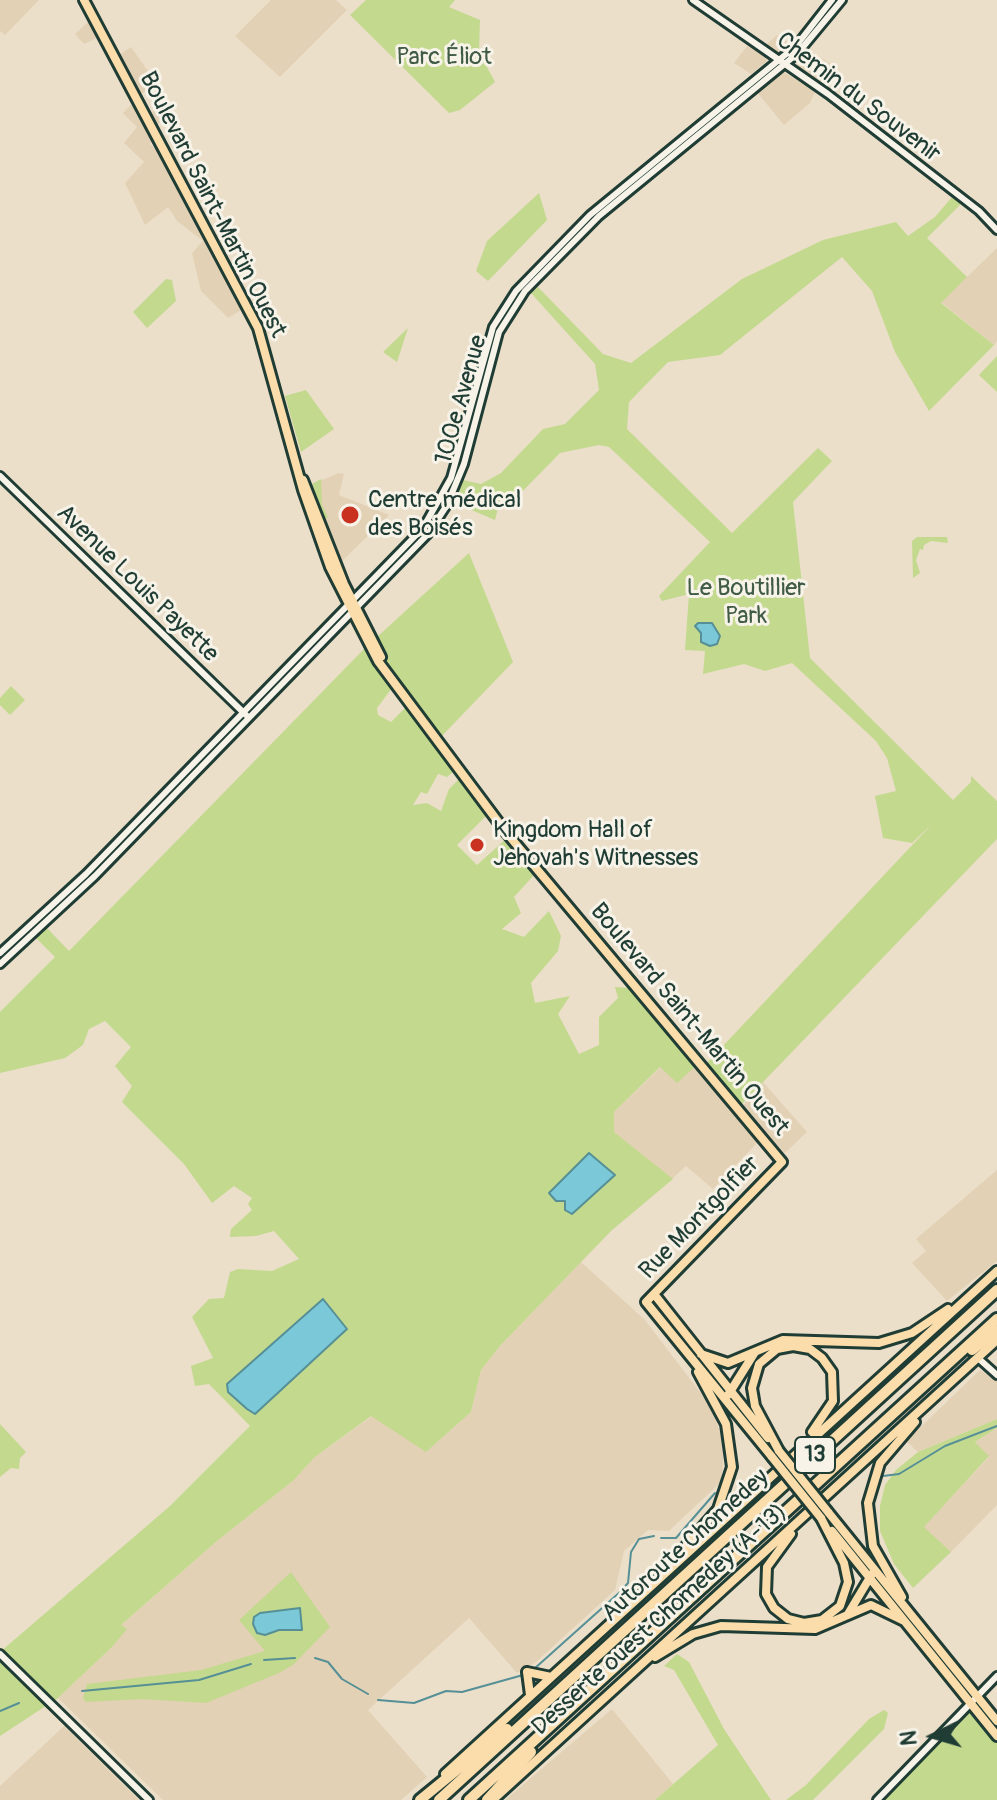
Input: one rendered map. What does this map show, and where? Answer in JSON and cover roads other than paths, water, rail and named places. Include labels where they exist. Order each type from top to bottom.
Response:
[{"type":"highway","name":"Autoroute Chomedey","points":[[439,1800],[997,1290]]},
{"type":"highway","name":"Autoroute Chomedey","points":[[469,1800],[997,1319]]},
{"type":"highway","points":[[928,1382],[997,1331]]},
{"type":"highway","points":[[489,1800],[576,1703]]},
{"type":"highway","points":[[420,1800],[481,1748],[538,1707]]},
{"type":"main road","name":"Boulevard Saint-Martin Ouest","points":[[84,0],[253,316],[313,519],[351,607],[389,677],[507,833],[782,1162]]},
{"type":"main road","name":"Rue Montgolfier","points":[[688,1354],[646,1302],[782,1162]]},
{"type":"main road","points":[[420,1800],[530,1695],[997,1271]]},
{"type":"main road","points":[[701,1354],[728,1363],[787,1340],[862,1344],[893,1340],[920,1328],[975,1290]]},
{"type":"main road","points":[[654,1294],[701,1354],[727,1395]]},
{"type":"main road","name":"Desserte ouest Chomedey (A-13)","points":[[489,1800],[997,1340]]},
{"type":"main road","points":[[776,1454],[755,1406],[753,1377],[763,1359],[774,1351],[790,1346],[807,1348],[827,1363],[835,1391],[826,1414],[791,1457]]},
{"type":"main road","points":[[727,1395],[755,1351]]},
{"type":"main road","points":[[643,1593],[709,1522],[721,1504],[730,1477],[732,1450],[726,1424],[688,1354]]},
{"type":"main road","points":[[688,1354],[776,1454],[872,1574],[904,1621],[974,1700],[997,1721]]},
{"type":"main road","points":[[940,1393],[884,1456],[868,1499],[868,1523],[875,1551],[915,1618],[997,1736]]},
{"type":"main road","points":[[809,1511],[771,1559],[765,1579],[774,1608],[796,1622],[813,1623],[829,1617],[840,1606],[846,1592],[844,1563],[824,1515]]},
{"type":"main road","points":[[872,1574],[915,1618]]},
{"type":"main road","points":[[848,1614],[872,1574]]},
{"type":"main road","points":[[631,1673],[688,1636],[713,1627],[738,1625],[812,1630],[874,1605],[904,1621]]},
{"type":"main road","points":[[530,1695],[527,1672],[551,1677]]},
{"type":"street","name":"Chemin du Souvenir","points":[[693,0],[828,94],[979,211],[997,230]]},
{"type":"street","name":"100e Avenue","points":[[0,964],[85,886],[412,542],[442,499],[464,439],[491,332],[508,301],[590,215],[796,46],[832,0]]},
{"type":"street","name":"100e Avenue","points":[[351,607],[417,548],[446,507],[468,452],[498,336],[520,298],[599,216],[802,49],[842,0]]},
{"type":"street","name":"Avenue Louis Payette","points":[[0,476],[246,715]]},
{"type":"street","name":"100e Avenue","points":[[0,953],[82,878],[246,715]]},
{"type":"street","points":[[978,1358],[997,1375]]},
{"type":"street","points":[[0,1654],[149,1800]]},
{"type":"street","points":[[877,1800],[997,1676]]},
{"type":"water","points":[[698,623],[712,623],[720,636],[717,644],[710,646],[701,642],[701,633],[695,626]]},
{"type":"water","points":[[589,1153],[615,1175],[572,1214],[565,1210],[565,1201],[556,1201],[549,1193]]},
{"type":"water","points":[[323,1299],[347,1329],[255,1414],[247,1409],[228,1392],[227,1384]]},
{"type":"water","points":[[300,1608],[302,1630],[279,1630],[265,1635],[257,1633],[254,1617],[260,1613]]},
{"type":"waterway","points":[[883,1476],[899,1474],[945,1446],[997,1426]]},
{"type":"waterway","points":[[661,1538],[676,1538],[715,1493]]},
{"type":"waterway","points":[[534,1669],[620,1592],[628,1583],[631,1552],[639,1539],[654,1536]]},
{"type":"waterway","points":[[264,1660],[295,1658]]},
{"type":"waterway","points":[[315,1658],[328,1662],[342,1679],[368,1694]]},
{"type":"waterway","points":[[82,1691],[199,1680],[251,1664]]},
{"type":"waterway","points":[[378,1700],[414,1703],[446,1691],[462,1692],[523,1675]]},
{"type":"waterway","points":[[0,1711],[19,1703]]},
{"type":"place","name":"Centre médical des Boisés","points":[[350,515]]},
{"type":"place","name":"Kingdom Hall of Jehovah's Witnesses","points":[[477,845]]},
{"type":"park label","name":"Parc Éliot","points":[[444,58]]},
{"type":"park label","name":"Le Boutillier Park","points":[[746,603]]}]
